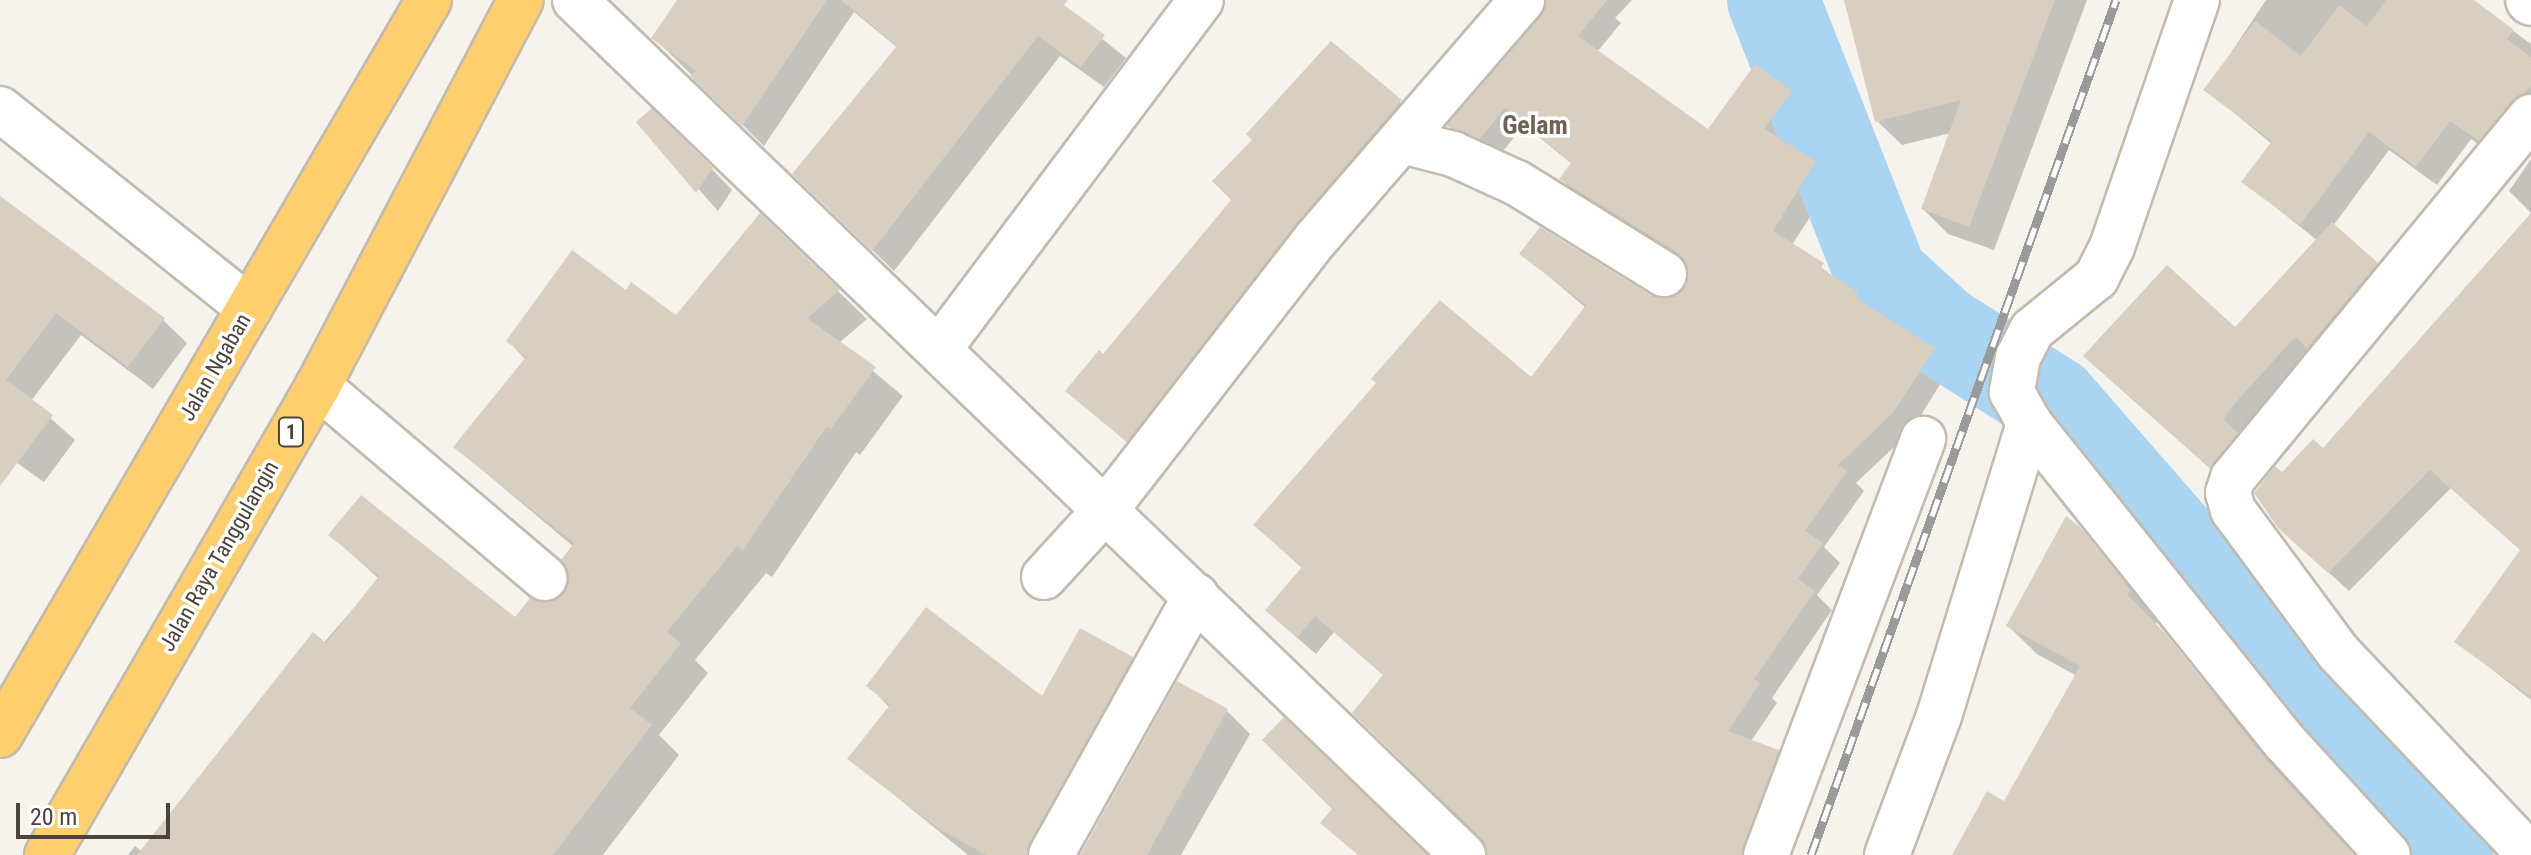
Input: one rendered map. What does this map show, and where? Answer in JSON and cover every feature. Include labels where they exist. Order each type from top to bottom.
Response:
[{"type":"highway","name":"Jalan Ngaban","points":[[0,735],[429,0]]},
{"type":"highway","name":"Jalan Raya Tanggulangin","points":[[47,855],[318,386],[521,0]]},
{"type":"street","points":[[575,0],[1107,508],[1463,855]]},
{"type":"street","points":[[939,349],[1201,0]]},
{"type":"street","points":[[1044,577],[1107,508],[1315,240],[1522,0]]},
{"type":"street","points":[[1887,855],[1939,716],[2020,391],[2032,330],[2096,278],[2112,247],[2197,0]]},
{"type":"street","points":[[0,109],[249,308]]},
{"type":"street","points":[[2530,855],[2338,652],[2233,510],[2228,493],[2233,478],[2531,117]]},
{"type":"street","points":[[1402,141],[1453,154],[1517,183],[1664,274]]},
{"type":"street","points":[[318,386],[544,578]]},
{"type":"street","points":[[2020,391],[2284,741],[2388,855]]},
{"type":"street","points":[[1766,855],[1923,439]]},
{"type":"street","points":[[1051,855],[1196,596]]},
{"type":"building","points":[[677,0],[827,0],[742,126],[690,76],[696,71],[651,38]]},
{"type":"building","points":[[841,0],[1068,0],[1064,5],[1105,35],[1081,67],[1038,36],[872,251],[792,174],[897,46]]},
{"type":"building","points":[[1546,0],[1607,0],[1578,36],[1708,129],[1755,64],[1792,91],[1764,129],[1816,161],[1773,231],[1824,263],[1821,268],[1859,293],[1856,298],[1935,348],[1893,413],[1838,465],[1847,471],[1805,531],[1823,543],[1798,579],[1815,591],[1754,679],[1760,683],[1728,731],[1779,750],[1742,855],[1487,855],[1480,837],[1352,713],[1383,675],[1315,616],[1297,638],[1265,610],[1302,567],[1253,525],[1376,383],[1371,379],[1440,300],[1531,377],[1586,305],[1519,254],[1540,227],[1652,296],[1675,296],[1686,286],[1686,263],[1678,253],[1559,179],[1571,163],[1505,108],[1480,139],[1446,126],[1541,16]]},
{"type":"building","points":[[1844,0],[2055,0],[1969,227],[1921,209],[1961,100],[1875,122]]},
{"type":"building","points":[[2386,0],[2474,0],[2514,30],[2507,39],[2531,57],[2531,85],[2479,141],[2450,121],[2416,167],[2369,132],[2300,225],[2241,182],[2272,141],[2203,90],[2255,21],[2301,56],[2339,5],[2367,26]]},
{"type":"building","points":[[1331,41],[1402,100],[1295,225],[1127,442],[1065,391],[1099,350],[1103,354],[1231,200],[1212,181],[1252,140],[1246,134]]},
{"type":"building","points":[[652,108],[713,168],[696,193],[636,122]]},
{"type":"building","points":[[0,196],[165,318],[128,367],[56,313],[6,380],[53,415],[0,486]]},
{"type":"building","points":[[760,213],[840,290],[807,318],[876,367],[831,429],[827,426],[743,550],[737,546],[667,632],[681,643],[630,708],[652,725],[553,855],[137,855],[313,632],[326,643],[379,576],[328,535],[361,495],[515,617],[530,598],[552,602],[562,595],[569,582],[561,560],[574,543],[453,447],[526,357],[506,341],[572,250],[626,290],[631,282],[676,315]]},
{"type":"building","points":[[2531,213],[2531,697],[2454,642],[2520,550],[2430,470],[2328,573],[2278,528],[2254,493],[2275,466],[2282,472],[2313,439],[2323,448]]},
{"type":"building","points":[[2332,222],[2378,263],[2307,348],[2295,337],[2228,411],[2224,420],[2238,433],[2210,468],[2083,356],[2167,265],[2235,327]]},
{"type":"building","points":[[2066,516],[2082,529],[2131,590],[2127,595],[2165,633],[2265,758],[2354,855],[1952,855],[1987,791],[2004,801],[2080,666],[2006,626]]},
{"type":"building","points":[[926,607],[1042,696],[1080,628],[1133,657],[1026,855],[986,855],[939,829],[847,759],[890,705],[866,686]]},
{"type":"building","points":[[1177,681],[1228,709],[1147,855],[1080,855]]},
{"type":"building","points":[[1284,717],[1427,855],[1358,855],[1320,823],[1332,809],[1262,740]]},
{"type":"waterway","points":[[1773,0],[1882,277],[1940,330],[2053,402],[2448,855]]},
{"type":"railway","points":[[1811,855],[2116,0]]},
{"type":"district","name":"Gelam","points":[[1535,126]]}]
